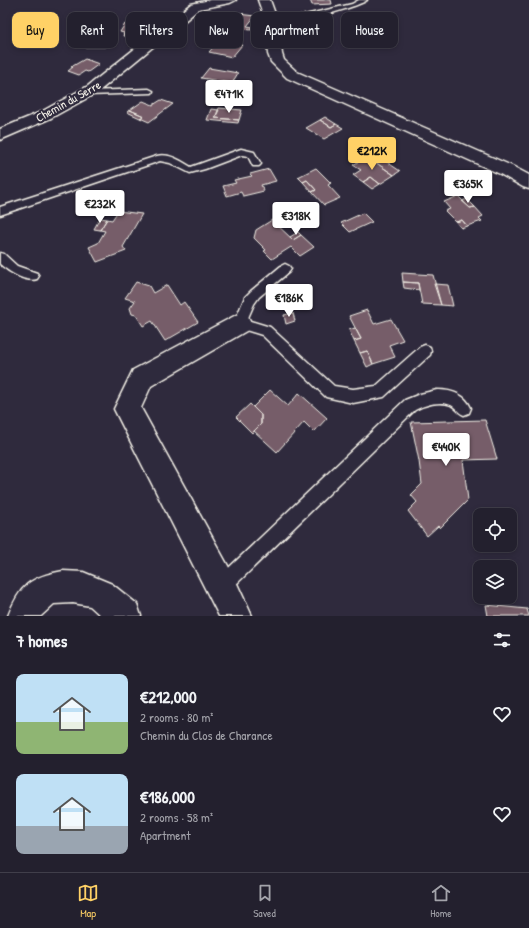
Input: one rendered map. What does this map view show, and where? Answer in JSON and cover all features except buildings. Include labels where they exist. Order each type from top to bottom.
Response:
[{"type":"street","name":"Chemin du Serre","points":[[0,135],[46,115],[87,93],[128,62],[195,6],[207,2],[230,0]]},
{"type":"street","points":[[264,0],[268,12]]},
{"type":"street","points":[[274,48],[278,62],[292,75],[506,170],[529,183]]},
{"type":"street","points":[[236,616],[222,586],[127,409],[142,378],[240,323]]},
{"type":"street","points":[[24,616],[30,604],[45,592],[60,587],[78,587],[102,595],[125,616]]},
{"type":"lane","points":[[326,12],[354,5],[364,0]]},
{"type":"lane","points":[[87,93],[149,90]]},
{"type":"lane","points":[[0,211],[160,158],[172,160],[190,170],[241,152],[251,154],[256,164]]},
{"type":"lane","points":[[0,257],[13,270],[33,276]]},
{"type":"lane","points":[[285,268],[249,301],[240,323],[266,331],[331,392],[353,396],[378,392],[425,351]]},
{"type":"lane","points":[[222,586],[410,405],[423,398],[440,397],[455,400],[464,408]]}]
